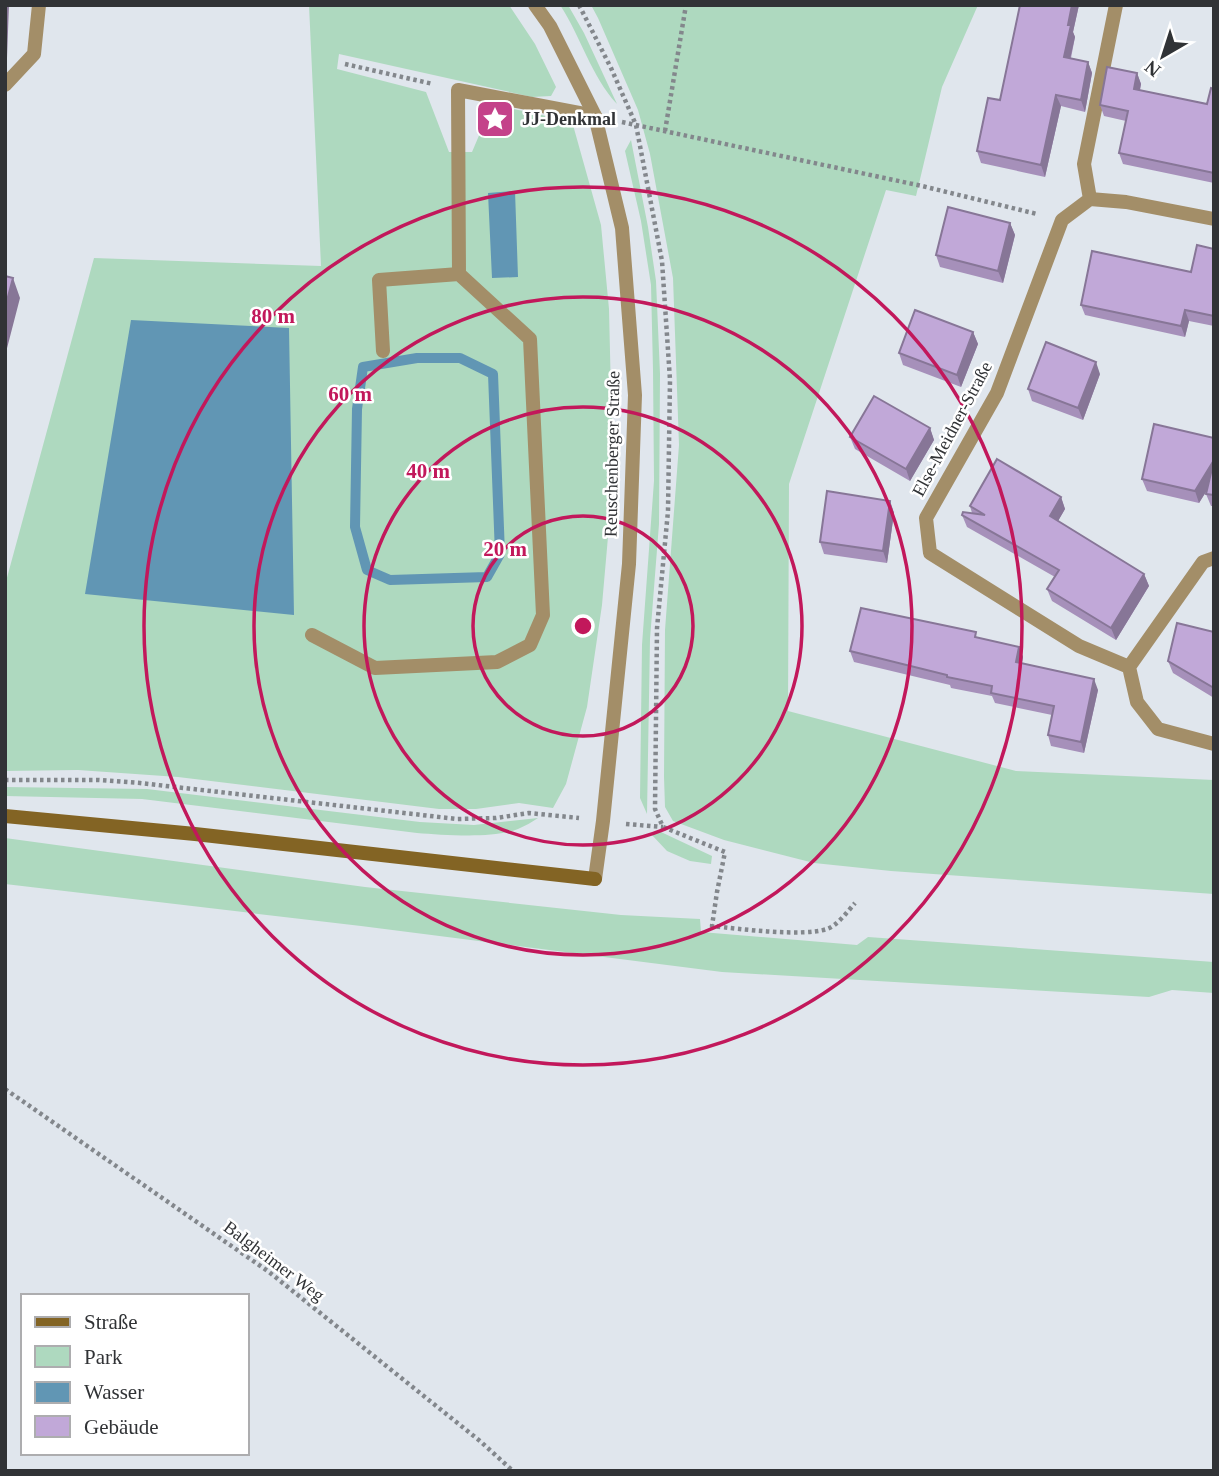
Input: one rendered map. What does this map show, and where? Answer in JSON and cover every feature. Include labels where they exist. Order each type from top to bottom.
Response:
[{"type":"main road","points":[[5,816],[195,834],[595,879]]},
{"type":"street","points":[[5,85],[34,54],[39,5]]},
{"type":"street","name":"Reuschenberger Straße","points":[[535,5],[550,26],[595,116],[622,228],[635,395],[629,565],[595,879]]},
{"type":"street","points":[[1090,199],[1084,164],[1116,5]]},
{"type":"street","points":[[459,274],[458,90],[595,116]]},
{"type":"street","points":[[1062,220],[1090,199],[1126,202],[1214,219]]},
{"type":"street","name":"Else-Meidner-Straße","points":[[1062,220],[997,393],[926,518],[930,554],[1079,646],[1129,667]]},
{"type":"street","points":[[312,635],[374,668],[497,662],[530,645],[543,615],[530,339],[459,274],[379,280],[383,351]]},
{"type":"street","points":[[1214,558],[1203,562],[1129,667],[1137,702],[1158,729],[1214,744]]},
{"type":"path","points":[[665,131],[686,5]]},
{"type":"path","points":[[345,64],[458,90]]},
{"type":"path","points":[[595,116],[922,186],[1062,220]]},
{"type":"path","points":[[5,780],[140,783],[457,819],[547,813],[663,827]]},
{"type":"path","points":[[725,852],[712,926],[804,932],[830,929],[855,903]]},
{"type":"path","name":"Balgheimer Weg","points":[[5,1089],[269,1272],[513,1471]]},
{"type":"green space","points":[[309,5],[509,5],[535,44],[556,87],[551,96],[532,97],[339,54],[337,69],[426,92],[449,152],[472,152],[492,105],[539,114],[573,125],[601,225],[609,309],[613,480],[602,605],[587,707],[566,784],[553,808],[519,803],[476,809],[439,809],[178,777],[78,770],[5,771],[5,585],[94,258],[321,266]]},
{"type":"green space","points":[[560,5],[568,5],[617,104],[593,69]]},
{"type":"green space","points":[[591,5],[978,5],[942,87],[916,196],[886,190],[789,484],[788,711],[1016,771],[1214,780],[1214,894],[814,863],[724,840],[673,821],[665,807],[664,777],[665,630],[679,445],[673,278],[650,154],[638,110]]},
{"type":"green space","points":[[631,140],[656,281],[660,374],[659,524],[650,639],[647,814],[640,798],[642,645],[654,481],[651,285],[641,221],[625,151]]},
{"type":"green space","points":[[5,787],[147,789],[420,822],[474,825],[538,818],[508,832],[441,835],[142,799],[5,796]]},
{"type":"green space","points":[[661,832],[712,856],[711,864],[690,861],[667,851],[651,834]]},
{"type":"green space","points":[[5,838],[365,887],[621,915],[700,919],[701,932],[857,945],[868,937],[1214,962],[1214,993],[1172,990],[1149,997],[722,972],[5,884]]},
{"type":"water","points":[[515,191],[518,277],[492,278],[488,193]]},
{"type":"water","points":[[131,320],[289,328],[294,615],[85,594]]},
{"type":"building","points":[[1020,5],[1072,5],[1064,57],[1088,62],[1081,100],[1056,95],[1041,165],[977,151],[988,98],[1000,100]]},
{"type":"building","points":[[1107,67],[1137,73],[1134,89],[1207,104],[1211,88],[1214,89],[1214,173],[1119,153],[1128,111],[1100,105]]},
{"type":"building","points":[[948,207],[1010,223],[998,271],[936,255]]},
{"type":"building","points":[[1197,245],[1214,249],[1214,316],[1185,310],[1181,326],[1081,305],[1092,251],[1191,272]]},
{"type":"building","points":[[5,276],[13,278],[5,308]]},
{"type":"building","points":[[915,310],[973,332],[957,375],[899,353]]},
{"type":"building","points":[[1046,342],[1096,362],[1078,408],[1028,389]]},
{"type":"building","points":[[874,396],[930,428],[906,469],[850,437]]},
{"type":"building","points":[[1154,424],[1214,438],[1214,460],[1195,491],[1142,479]]},
{"type":"building","points":[[997,459],[1061,497],[1050,516],[1144,574],[1111,628],[1047,589],[1059,570],[962,515],[963,512],[985,515],[970,506]]},
{"type":"building","points":[[1214,460],[1214,495],[1206,494]]},
{"type":"building","points":[[827,491],[890,501],[883,551],[820,542]]},
{"type":"building","points":[[861,608],[976,632],[975,637],[1019,647],[1016,662],[1094,679],[1081,742],[1048,735],[1054,706],[991,693],[992,686],[850,651]]},
{"type":"building","points":[[1177,623],[1214,632],[1214,688],[1168,661]]},
{"type":"waterway","points":[[417,358],[460,358],[493,374],[500,554],[487,577],[390,580],[367,570],[355,527],[357,409],[363,367],[417,358]]},
{"type":"place","name":"JJ-Denkmal","points":[[495,119]]}]
